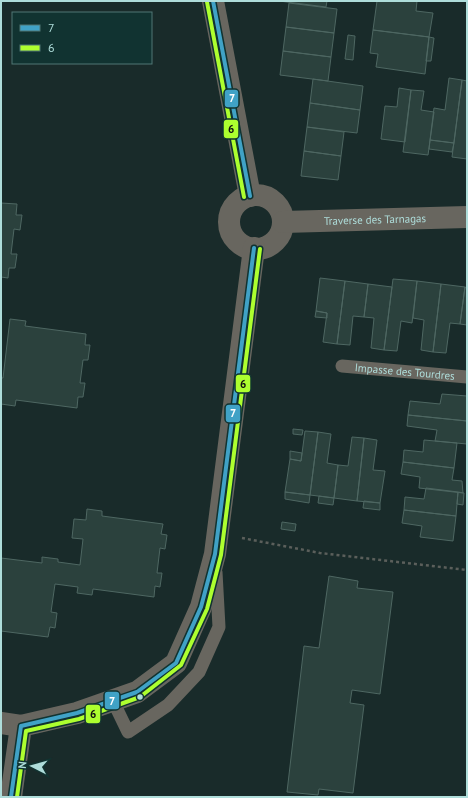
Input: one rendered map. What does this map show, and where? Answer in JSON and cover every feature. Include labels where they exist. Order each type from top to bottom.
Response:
[{"type":"street","points":[[213,1],[250,196]]},
{"type":"street","points":[[259,195],[273,201],[279,207],[283,222],[282,231],[277,239],[262,248],[254,248],[246,247],[234,237],[230,221],[231,214],[238,202],[250,196],[259,195]]},
{"type":"street","name":"Traverse des Tarnagas","points":[[283,222],[467,216]]},
{"type":"street","points":[[11,797],[11,724],[77,714],[137,692],[176,663],[201,608],[216,544],[254,248]]},
{"type":"lane","name":"Impasse des Tourdres","points":[[342,366],[467,377]]},
{"type":"lane","points":[[113,701],[128,732],[168,705],[199,672],[219,627],[216,544]]},
{"type":"path","points":[[216,544],[320,553],[467,570]]},
{"type":"building","points":[[279,1],[327,1],[326,7]]},
{"type":"building","points":[[377,1],[417,1],[416,11],[433,13],[429,37],[373,30]]},
{"type":"building","points":[[289,3],[337,9],[334,33],[286,27]]},
{"type":"building","points":[[286,27],[334,33],[331,57],[283,51]]},
{"type":"building","points":[[373,30],[429,37],[425,74],[376,67],[378,54],[370,53]]},
{"type":"building","points":[[348,35],[355,36],[353,60],[345,59]]},
{"type":"building","points":[[429,37],[434,38],[431,61],[426,61]]},
{"type":"building","points":[[283,51],[331,57],[328,81],[280,75]]},
{"type":"building","points":[[449,78],[462,80],[454,143],[430,140],[434,108],[445,110]]},
{"type":"building","points":[[313,79],[363,86],[360,110],[310,103]]},
{"type":"building","points":[[462,80],[467,81],[467,159],[452,157]]},
{"type":"building","points":[[399,88],[411,90],[405,142],[381,139],[385,106],[397,107]]},
{"type":"building","points":[[411,90],[424,91],[421,110],[434,112],[428,155],[403,152]]},
{"type":"building","points":[[310,103],[360,110],[357,133],[307,127]]},
{"type":"building","points":[[307,127],[344,132],[341,156],[304,151]]},
{"type":"building","points":[[430,140],[454,143],[452,152],[429,149]]},
{"type":"building","points":[[304,151],[341,156],[338,180],[301,176]]},
{"type":"building","points":[[1,203],[17,204],[16,215],[22,215],[20,230],[14,229],[11,254],[17,254],[15,268],[9,268],[8,278],[1,277]]},
{"type":"building","points":[[320,278],[345,281],[337,344],[323,342],[327,313],[316,311]]},
{"type":"building","points":[[393,279],[417,281],[412,323],[401,321],[397,351],[384,350]]},
{"type":"building","points":[[345,281],[368,284],[364,317],[353,316],[350,345],[337,344]]},
{"type":"building","points":[[417,281],[441,284],[433,352],[421,350],[424,320],[413,318]]},
{"type":"building","points":[[368,284],[392,287],[384,350],[371,348],[374,318],[364,317]]},
{"type":"building","points":[[441,284],[465,287],[460,324],[450,323],[446,353],[433,352]]},
{"type":"building","points":[[465,287],[467,288],[467,325],[460,324]]},
{"type":"building","points":[[316,311],[327,313],[327,318],[315,317]]},
{"type":"building","points":[[10,319],[26,321],[25,326],[86,334],[85,345],[90,345],[88,360],[83,360],[80,383],[85,383],[83,397],[78,397],[77,408],[16,400],[15,406],[1,404],[1,378],[3,378]]},
{"type":"building","points":[[442,394],[467,396],[467,421],[408,415],[410,401],[440,404]]},
{"type":"building","points":[[408,415],[467,421],[467,444],[435,441],[437,430],[407,426]]},
{"type":"building","points":[[293,429],[303,430],[302,435],[293,434]]},
{"type":"building","points":[[305,431],[318,432],[310,495],[285,492],[290,459],[301,461]]},
{"type":"building","points":[[318,432],[331,434],[327,463],[338,465],[334,498],[310,495]]},
{"type":"building","points":[[352,437],[364,438],[357,501],[334,498],[338,465],[348,466]]},
{"type":"building","points":[[364,438],[377,440],[373,470],[385,471],[380,503],[357,501]]},
{"type":"building","points":[[424,440],[457,443],[454,468],[403,462],[404,450],[423,452]]},
{"type":"building","points":[[290,451],[302,453],[301,461],[290,459]]},
{"type":"building","points":[[403,462],[454,468],[452,480],[462,481],[463,493],[419,488],[420,477],[401,474]]},
{"type":"building","points":[[426,488],[458,492],[456,516],[404,510],[405,497],[424,499]]},
{"type":"building","points":[[285,492],[310,495],[309,503],[285,499]]},
{"type":"building","points":[[458,492],[464,493],[463,505],[457,504]]},
{"type":"building","points":[[319,496],[334,498],[333,505],[318,503]]},
{"type":"building","points":[[364,501],[380,503],[380,510],[363,508]]},
{"type":"building","points":[[87,509],[102,511],[102,516],[163,524],[161,534],[167,535],[165,549],[160,548],[157,573],[162,573],[160,587],[155,586],[154,597],[93,589],[92,595],[77,593],[78,587],[55,584],[51,612],[57,613],[55,628],[50,627],[48,637],[1,631],[1,558],[42,563],[42,557],[58,559],[58,562],[80,565],[83,539],[72,538],[74,519],[86,520]]},
{"type":"building","points":[[404,510],[456,516],[453,541],[420,537],[422,526],[402,523]]},
{"type":"building","points":[[282,522],[296,524],[295,531],[281,529]]},
{"type":"building","points":[[329,576],[358,581],[357,588],[393,592],[380,694],[352,690],[350,703],[364,705],[353,793],[319,789],[318,795],[287,792],[304,646],[319,648]]},
{"type":"transit line","name":"7","points":[[213,1],[250,196]]},
{"type":"transit line","name":"6","points":[[207,2],[244,197]]},
{"type":"transit line","name":"7","points":[[11,797],[21,726],[77,713],[137,692],[176,663],[201,607],[215,554],[254,248]]},
{"type":"transit line","name":"6","points":[[17,797],[26,731],[79,719],[140,697],[181,665],[207,609],[221,555],[260,249]]}]
